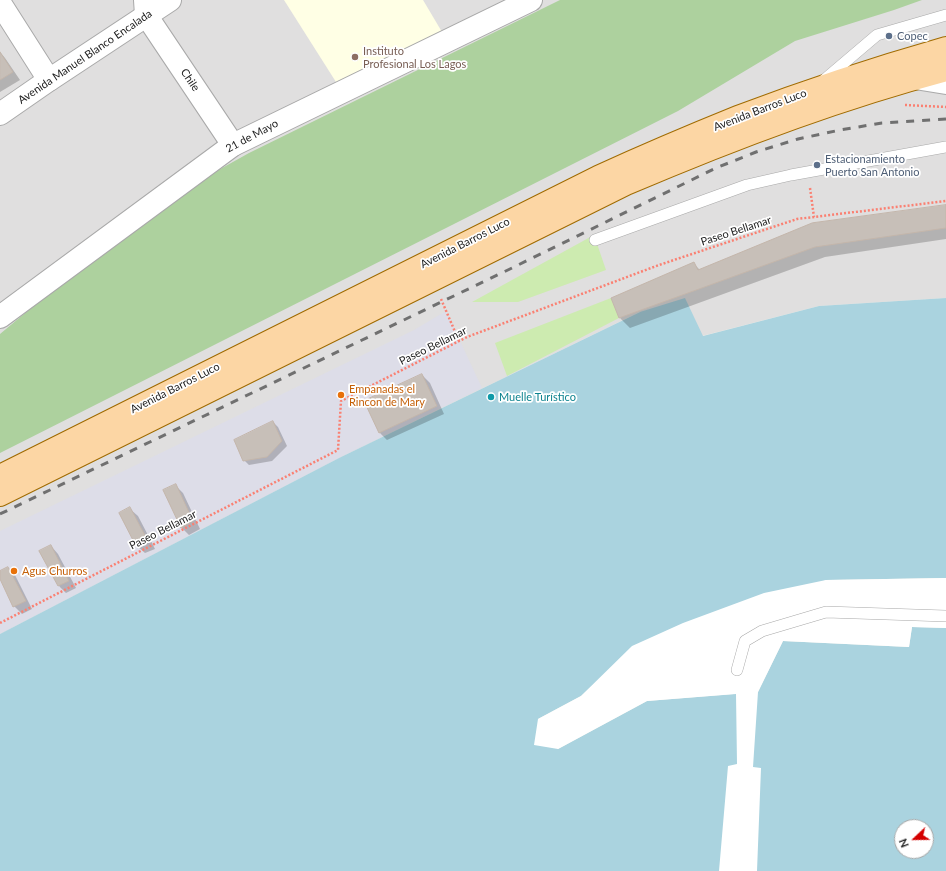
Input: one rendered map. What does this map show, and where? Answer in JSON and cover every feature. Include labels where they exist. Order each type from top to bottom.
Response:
[{"type":"main road","name":"Avenida Barros Luco","points":[[0,476],[598,176],[738,117],[900,61],[946,48]]},
{"type":"main road","name":"Avenida Barros Luco","points":[[0,495],[626,184],[688,158],[805,113],[915,78],[946,70]]},
{"type":"street","name":"Avenida Manuel Blanco Encalada","points":[[0,114],[49,80],[146,8],[170,0]]},
{"type":"street","name":"21 de Mayo","points":[[0,317],[233,145],[531,0]]},
{"type":"street","points":[[0,3],[49,80]]},
{"type":"street","name":"Chile","points":[[146,8],[233,145]]},
{"type":"street","points":[[915,78],[946,83]]},
{"type":"lane","points":[[810,91],[877,35],[946,15]]},
{"type":"lane","points":[[595,240],[747,185],[808,172],[946,147]]},
{"type":"lane","points":[[737,670],[745,641],[762,631],[826,612],[946,616]]},
{"type":"path","points":[[808,172],[814,217]]},
{"type":"path","name":"Paseo Bellamar","points":[[0,623],[338,450],[341,400],[460,341],[659,264],[796,219],[946,201]]},
{"type":"path","points":[[431,281],[442,301],[460,341]]},
{"type":"shaded area","points":[[0,0],[946,0],[946,298],[819,306],[702,336],[640,312],[339,458],[0,634]]},
{"type":"shaded area","name":"Instituto Profesional Los Lagos","points":[[284,0],[423,0],[442,32],[336,82]]},
{"type":"shaded area","points":[[446,311],[482,388],[339,458],[0,634],[0,531],[414,330]]},
{"type":"green space","points":[[560,0],[922,0],[795,41],[678,111],[0,453],[0,334],[126,229],[197,182],[249,153]]},
{"type":"green space","points":[[594,235],[606,270],[518,302],[472,302]]},
{"type":"green space","points":[[611,298],[619,318],[507,376],[495,343]]},
{"type":"water","points":[[685,298],[703,336],[819,306],[946,298],[946,578],[826,580],[594,684],[581,696],[538,719],[558,749],[647,701],[758,692],[783,641],[909,647],[912,627],[946,628],[946,871],[0,871],[0,634],[339,458],[640,312]]},
{"type":"pier","points":[[946,578],[946,628],[912,627],[909,647],[783,641],[758,692],[753,767],[761,768],[757,871],[719,871],[728,766],[737,764],[736,694],[647,701],[558,749],[534,745],[538,719],[581,696],[632,646],[683,623],[764,593],[826,580]]},
{"type":"building","points":[[0,52],[13,72],[0,80]]},
{"type":"building","points":[[946,205],[946,228],[815,247],[619,318],[611,298],[694,262],[698,270],[812,223]]},
{"type":"building","points":[[422,374],[437,406],[379,433],[364,401]]},
{"type":"building","points":[[273,421],[282,441],[267,457],[243,461],[234,440]]},
{"type":"building","points":[[176,484],[193,521],[181,528],[163,490]]},
{"type":"building","points":[[130,507],[148,541],[136,546],[119,513]]},
{"type":"building","points":[[51,545],[69,581],[58,586],[39,551]]},
{"type":"building","points":[[8,567],[26,601],[13,607],[0,579],[0,571]]},
{"type":"railway","points":[[0,514],[512,268],[716,168],[756,152],[798,139],[840,130],[882,123],[946,119]]},
{"type":"place","name":"Copec","points":[[889,36]]},
{"type":"place","name":"Instituto Profesional Los Lagos","points":[[355,57]]},
{"type":"place","name":"Estacionamiento Puerto San Antonio","points":[[817,165]]},
{"type":"place","name":"Empanadas el Rincon de Mary","points":[[341,395]]},
{"type":"place","name":"Muelle Turístico","points":[[491,397]]},
{"type":"place","name":"Agus Churros","points":[[14,571]]}]
